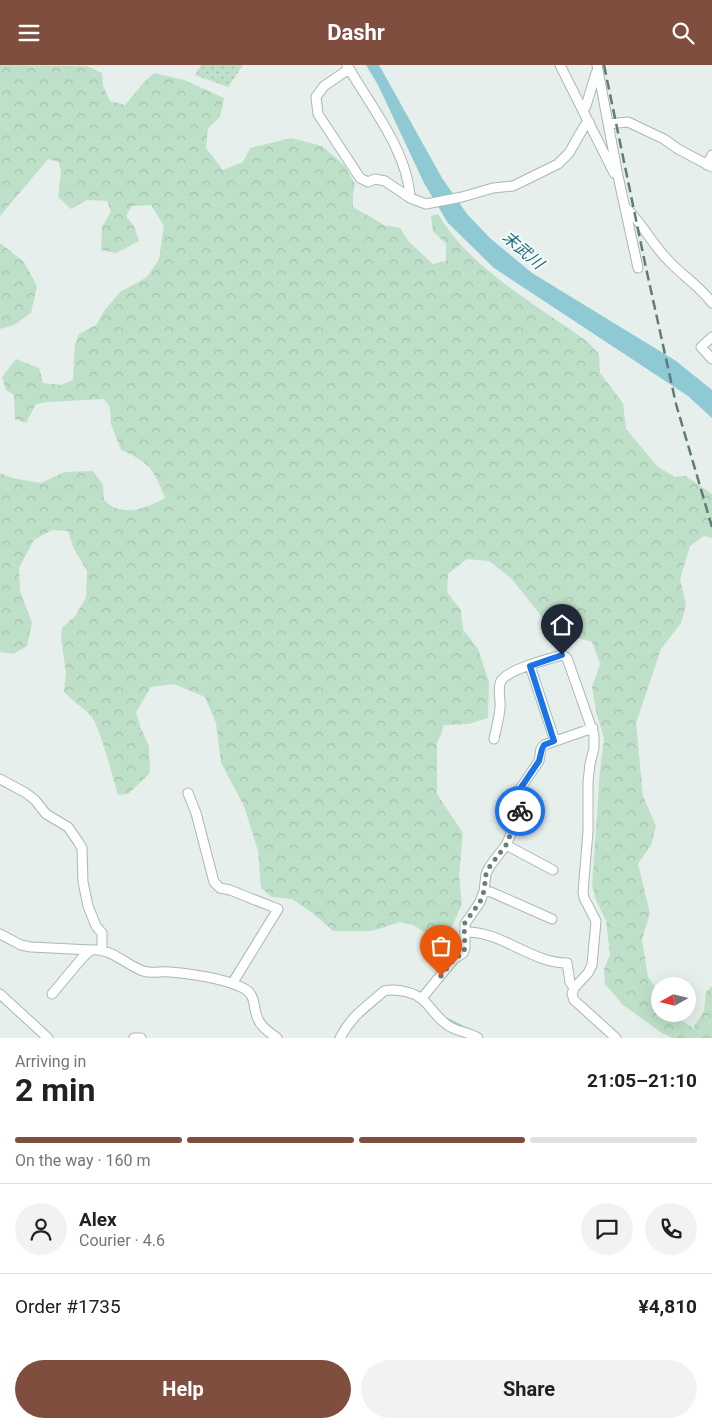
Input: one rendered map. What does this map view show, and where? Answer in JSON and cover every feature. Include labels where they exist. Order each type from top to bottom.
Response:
[{"type":"street","points":[[560,65],[615,174],[618,176]]},
{"type":"street","points":[[410,198],[406,174],[390,134],[348,67],[324,86],[316,97],[318,114],[360,177],[368,182],[374,179],[385,181],[410,198],[426,204],[494,188],[513,186],[543,172],[558,164],[568,153],[585,125],[589,122]]},
{"type":"street","points":[[583,109],[586,106],[598,69]]},
{"type":"street","points":[[598,69],[618,176],[638,267]]},
{"type":"street","points":[[608,124],[628,122],[664,139],[678,149],[710,166],[712,155]]},
{"type":"street","points":[[625,207],[648,233],[667,260],[704,292],[712,303]]},
{"type":"street","points":[[712,337],[701,347],[712,359]]},
{"type":"street","points":[[494,739],[500,709],[500,687],[502,680],[511,672],[562,655],[567,658],[593,727],[594,748],[588,782],[588,831],[582,892],[596,921],[592,965],[588,973],[574,988],[572,994],[574,1000],[616,1038]]},
{"type":"street","points":[[530,666],[554,741]]},
{"type":"street","points":[[422,997],[454,959],[463,953],[465,948],[464,924],[480,902],[484,891],[486,874],[490,866],[506,845],[520,809],[518,792],[539,761],[544,745],[593,727]]},
{"type":"street","points":[[0,779],[30,796],[46,814],[68,827],[82,848],[83,882],[88,906],[96,926],[102,933],[102,950]]},
{"type":"street","points":[[188,793],[196,813],[214,882],[220,888],[230,890],[278,909],[234,984]]},
{"type":"street","points":[[506,845],[553,870]]},
{"type":"street","points":[[484,891],[491,892],[552,919]]},
{"type":"street","points":[[465,932],[498,938],[555,963],[567,963],[570,982],[574,988]]},
{"type":"street","points":[[0,934],[21,945],[102,950],[144,971],[153,973],[171,972],[234,984],[246,989],[251,994],[258,1020],[276,1038]]},
{"type":"street","points":[[52,994],[91,950]]},
{"type":"street","points":[[340,1038],[352,1018],[384,991],[390,989],[402,990],[422,997],[446,1025],[458,1031],[473,1034],[478,1038]]},
{"type":"street","points":[[0,994],[48,1038]]},
{"type":"street","points":[[134,1038],[141,1038]]},
{"type":"green space","points":[[0,65],[87,66],[102,73],[103,86],[110,101],[125,105],[154,73],[184,80],[224,98],[220,117],[208,128],[206,148],[223,170],[243,162],[250,148],[291,138],[322,146],[345,166],[355,184],[353,207],[384,225],[400,228],[409,242],[433,264],[446,261],[446,244],[433,231],[431,216],[438,214],[468,252],[487,269],[589,343],[599,354],[600,373],[623,403],[626,429],[658,467],[675,477],[686,476],[712,494],[712,538],[704,536],[690,546],[680,579],[686,605],[681,623],[661,649],[636,723],[643,796],[656,826],[651,845],[638,864],[650,913],[642,940],[648,977],[651,981],[651,1023],[686,1023],[693,1028],[704,1011],[706,992],[712,986],[712,1038],[673,1038],[662,1033],[623,1005],[605,984],[604,969],[610,955],[606,921],[592,886],[604,739],[592,687],[600,664],[592,642],[578,638],[561,641],[511,578],[489,561],[467,559],[448,574],[447,592],[461,610],[463,629],[478,649],[489,682],[488,718],[468,724],[444,725],[437,744],[437,794],[463,833],[459,876],[462,904],[450,931],[437,940],[413,925],[400,922],[372,931],[333,931],[314,914],[292,899],[272,897],[261,888],[258,851],[244,806],[221,763],[216,723],[205,697],[174,684],[151,687],[136,712],[149,746],[150,773],[128,794],[118,795],[95,722],[88,713],[64,692],[66,672],[61,639],[62,628],[76,615],[86,597],[87,571],[74,549],[68,531],[52,530],[34,540],[19,568],[20,591],[32,623],[27,646],[13,654],[0,652],[0,473],[12,478],[41,483],[64,472],[93,471],[103,485],[104,500],[118,509],[133,510],[165,498],[150,468],[139,459],[121,450],[111,424],[110,407],[104,399],[36,404],[26,423],[15,419],[14,395],[6,390],[2,377],[16,359],[39,368],[43,383],[61,385],[73,380],[75,344],[79,334],[96,325],[104,311],[120,292],[147,277],[159,259],[164,226],[151,205],[132,206],[126,216],[134,226],[139,241],[116,253],[101,250],[102,227],[111,211],[107,201],[87,200],[71,209],[58,197],[61,173],[59,162],[48,159],[0,216]]},
{"type":"green space","points":[[201,65],[243,65],[228,87],[195,75]]},
{"type":"green space","points":[[0,243],[24,262],[37,286],[31,313],[14,325],[0,329]]},
{"type":"water","points":[[366,65],[379,65],[442,178],[467,214],[490,238],[532,273],[676,361],[712,390],[712,418],[688,396],[494,268],[448,223],[424,183],[378,85]]},
{"type":"waterway","points":[[445,1018],[467,1029]]},
{"type":"railway","points":[[604,65],[676,404],[712,527]]},
{"type":"way so far","points":[[441,976],[454,959],[463,953],[465,948],[464,924],[480,902],[484,891],[486,874],[506,845],[520,811]]},
{"type":"route","points":[[520,811],[518,792],[539,761],[544,745],[554,741],[530,666],[562,655]]},
{"type":"water label","name":"末武川","points":[[523,250]]}]
